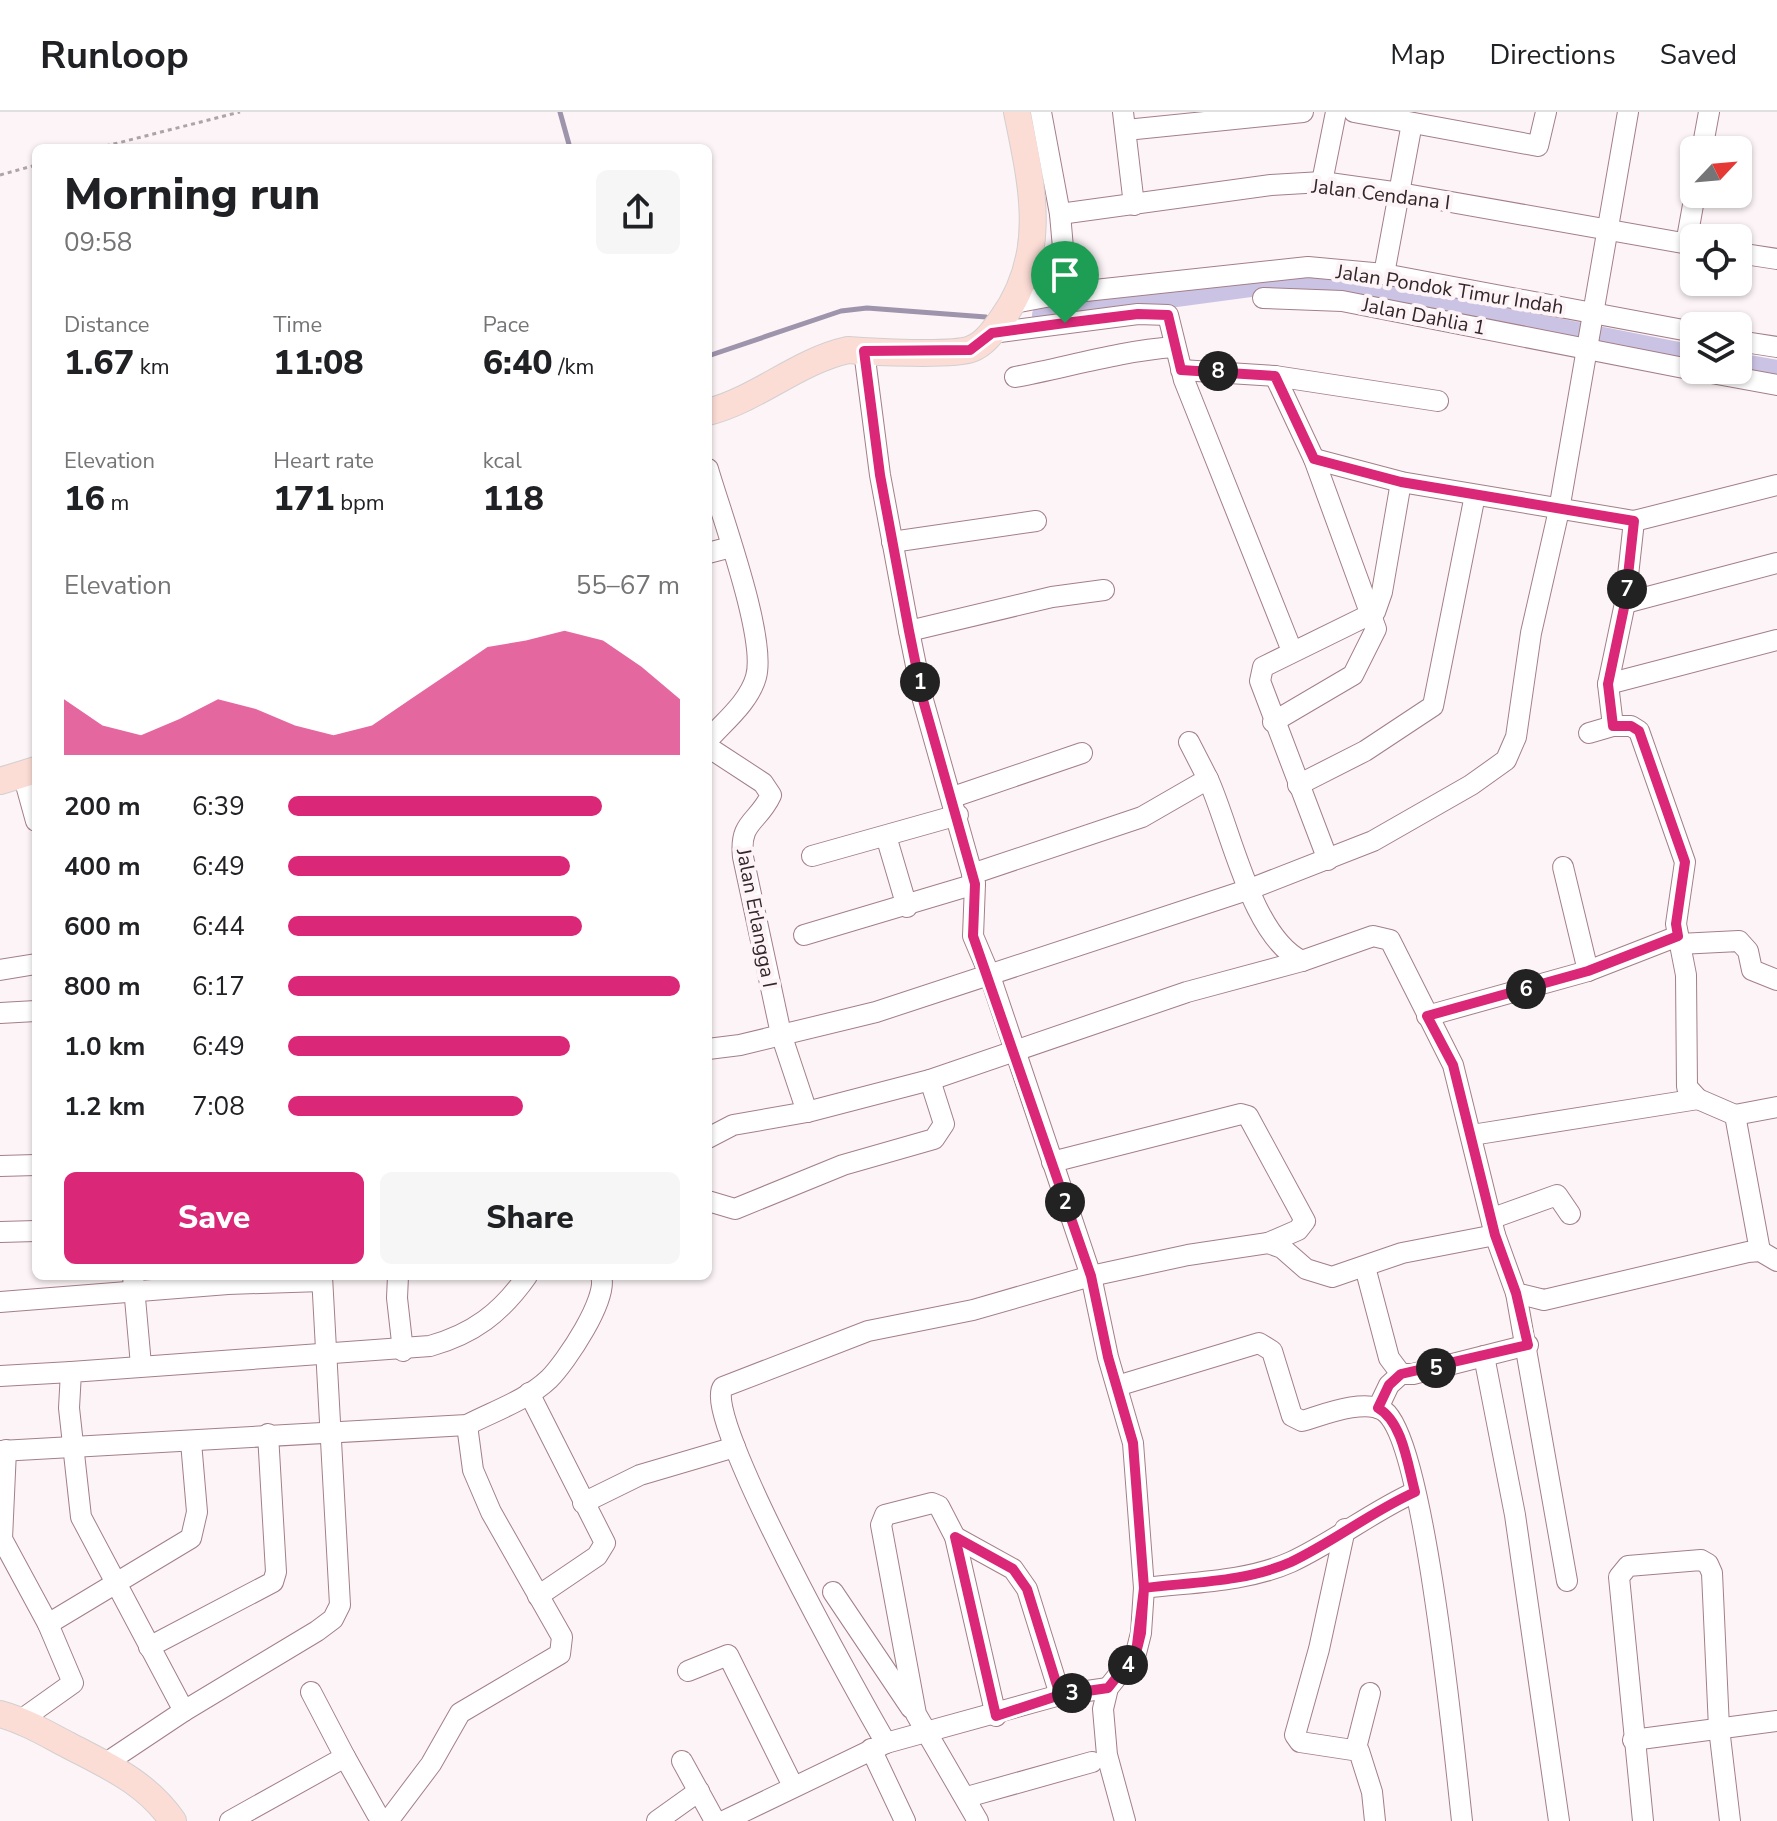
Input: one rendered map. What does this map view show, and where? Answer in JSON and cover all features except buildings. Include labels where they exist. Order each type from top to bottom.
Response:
[{"type":"main road","points":[[712,410],[755,394],[829,354],[970,350],[992,333],[1014,303],[1028,271],[1035,237],[1029,171],[1017,112]]},
{"type":"main road","points":[[10,1717],[106,1763],[143,1787],[173,1821]]},
{"type":"street","points":[[1041,112],[1060,214],[1067,293]]},
{"type":"street","points":[[1134,205],[1125,121],[1303,112]]},
{"type":"street","points":[[1322,182],[1336,112]]},
{"type":"street","points":[[1354,112],[1538,146],[1546,112]]},
{"type":"street","points":[[712,1048],[864,1015],[1250,889],[1328,860],[1402,827],[1471,785],[1510,753],[1559,510],[1628,112]]},
{"type":"street","points":[[1705,136],[1709,112]]},
{"type":"street","points":[[1384,274],[1412,123]]},
{"type":"street","name":"Jalan Cendana I","points":[[1060,214],[1271,185],[1322,182],[1680,242]]},
{"type":"street","points":[[1752,255],[1777,259]]},
{"type":"street","name":"Jalan Pondok Timur Indah","points":[[1014,303],[1067,293],[1291,267],[1384,274],[1588,330],[1680,365]]},
{"type":"street","name":"Jalan Dahlia 1","points":[[1263,298],[1342,301],[1588,330]]},
{"type":"street","points":[[992,333],[1160,313],[1168,315],[1181,370],[1292,651]]},
{"type":"street","name":"Jalan Pondok Timur Indah","points":[[1588,330],[1680,332]]},
{"type":"street","points":[[1752,343],[1777,347]]},
{"type":"street","points":[[1015,377],[1098,361],[1131,350],[1174,347]]},
{"type":"street","points":[[864,351],[892,542],[909,631],[935,744],[956,806],[973,879],[973,936],[990,976],[1091,1276],[1135,1457],[1144,1588],[1136,1653],[1108,1688],[1103,1709],[1107,1755],[1125,1821]]},
{"type":"street","points":[[1181,370],[1275,376],[1438,401]]},
{"type":"street","points":[[1273,722],[1353,675],[1374,635],[1371,615],[1314,459],[1275,376]]},
{"type":"street","name":"Jalan Pondok Timur Indah","points":[[1752,380],[1777,385]]},
{"type":"street","points":[[1314,459],[1401,482],[1634,521],[1777,485]]},
{"type":"street","points":[[1328,860],[1273,722],[1260,681],[1263,667],[1371,615],[1382,592],[1401,482]]},
{"type":"street","points":[[712,483],[759,643],[759,660],[749,693],[712,735]]},
{"type":"street","points":[[1298,785],[1365,751],[1433,706],[1475,495]]},
{"type":"street","points":[[892,542],[1036,521]]},
{"type":"street","points":[[1613,726],[1608,684],[1625,603],[1634,521]]},
{"type":"street","points":[[712,552],[731,547]]},
{"type":"street","points":[[1625,603],[1777,563]]},
{"type":"street","points":[[909,631],[1052,597],[1104,590]]},
{"type":"street","points":[[1608,684],[1777,640]]},
{"type":"street","points":[[1589,733],[1613,726],[1631,726],[1639,731],[1685,862],[1676,924],[1687,996],[1687,1087],[1698,1099],[1735,1115],[1777,1107]]},
{"type":"street","points":[[1189,742],[1208,779],[1250,889],[1268,927],[1286,953],[1302,961]]},
{"type":"street","name":"Jalan Erlangga I","points":[[712,750],[763,783],[771,795],[745,828],[741,840],[781,1034]]},
{"type":"street","points":[[812,856],[886,836],[1082,753]]},
{"type":"street","points":[[20,775],[32,810]]},
{"type":"street","points":[[804,935],[907,907],[973,879],[1142,817],[1208,779]]},
{"type":"street","points":[[886,836],[907,907]]},
{"type":"street","points":[[1563,867],[1588,971]]},
{"type":"street","points":[[712,1136],[733,1125],[807,1112],[930,1080],[1187,992],[1302,961],[1373,936],[1383,936],[1390,940],[1453,1065],[1528,1345],[1567,1581]]},
{"type":"street","points":[[1427,1016],[1588,971],[1679,940],[1739,941],[1748,951],[1752,970],[1777,980]]},
{"type":"street","points":[[0,970],[32,965]]},
{"type":"street","points":[[0,1013],[32,1011]]},
{"type":"street","points":[[781,1034],[807,1112]]},
{"type":"street","points":[[712,1202],[735,1209],[843,1165],[934,1139],[944,1124],[930,1080]]},
{"type":"street","points":[[1472,1135],[1698,1099]]},
{"type":"street","points":[[905,1821],[878,1746],[735,1447],[719,1392],[731,1383],[868,1331],[973,1310],[1091,1276],[1188,1255],[1268,1243],[1298,1230],[1305,1221],[1248,1116],[1241,1114],[1052,1162]]},
{"type":"street","points":[[1516,1293],[1544,1300],[1769,1256],[1735,1115]]},
{"type":"street","points":[[0,1166],[32,1165]]},
{"type":"street","points":[[1268,1243],[1282,1248],[1317,1274],[1332,1277],[1494,1227],[1557,1195],[1570,1214]]},
{"type":"street","points":[[0,1232],[32,1231]]},
{"type":"street","points":[[1365,1267],[1389,1358],[1401,1374]]},
{"type":"street","points":[[64,1280],[65,1297]]},
{"type":"street","points":[[0,1302],[65,1297],[134,1284],[227,1280]]},
{"type":"street","points":[[106,1763],[184,1711],[280,1655],[333,1619],[340,1605],[322,1280]]},
{"type":"street","points":[[398,1280],[403,1351]]},
{"type":"street","points":[[0,1376],[403,1351],[451,1340],[479,1327],[497,1313],[524,1280]]},
{"type":"street","points":[[10,1717],[73,1683],[48,1624],[2,1539],[3,1450],[467,1425],[529,1393],[550,1378],[596,1308],[603,1293],[601,1280]]},
{"type":"street","points":[[134,1284],[141,1365]]},
{"type":"street","points":[[1117,1386],[1259,1343],[1272,1351],[1292,1416],[1302,1421],[1363,1407],[1378,1408],[1386,1413],[1395,1426],[1415,1492],[1451,1714],[1462,1821]]},
{"type":"street","points":[[1378,1408],[1389,1385],[1401,1374],[1528,1345]]},
{"type":"street","points":[[1484,1356],[1515,1515],[1559,1821]]},
{"type":"street","points":[[71,1372],[72,1446],[81,1517],[87,1535],[184,1711]]},
{"type":"street","points":[[529,1393],[605,1543],[604,1549],[538,1596]]},
{"type":"street","points":[[311,1692],[345,1757],[382,1817],[431,1764],[460,1713],[560,1654],[562,1637],[481,1490],[473,1470],[467,1425]]},
{"type":"street","points":[[149,1647],[273,1582],[276,1572],[268,1434]]},
{"type":"street","points":[[48,1624],[191,1538],[197,1527],[197,1512],[191,1442]]},
{"type":"street","points":[[583,1503],[640,1475],[735,1447]]},
{"type":"street","points":[[1144,1588],[1232,1578],[1290,1562],[1415,1492]]},
{"type":"street","points":[[921,1723],[881,1518],[932,1503],[939,1506],[955,1537],[996,1716]]},
{"type":"street","points":[[1345,1529],[1319,1649],[1295,1735],[1300,1742],[1356,1748],[1362,1755],[1372,1792],[1375,1821]]},
{"type":"street","points":[[955,1537],[1013,1569],[1027,1589],[1060,1695]]},
{"type":"street","points":[[1643,1821],[1619,1577],[1628,1566],[1701,1560],[1708,1564],[1712,1573],[1719,1728],[1730,1821]]},
{"type":"street","points":[[833,1592],[921,1723],[967,1797],[978,1821]]},
{"type":"street","points":[[688,1671],[728,1655],[793,1786]]},
{"type":"street","points":[[724,1821],[921,1723],[996,1716],[1060,1695],[1108,1688]]},
{"type":"street","points":[[1356,1748],[1370,1693]]},
{"type":"street","points":[[1633,1740],[1777,1721]]},
{"type":"street","points":[[230,1821],[345,1757]]},
{"type":"street","points":[[682,1761],[715,1821]]},
{"type":"street","points":[[967,1797],[1092,1762]]},
{"type":"street","points":[[657,1821],[699,1791]]},
{"type":"path","points":[[114,144],[240,112]]},
{"type":"path","points":[[0,175],[32,166]]},
{"type":"waterway","points":[[560,112],[569,144]]},
{"type":"waterway","points":[[1042,315],[1288,282],[1329,283],[1680,352]]},
{"type":"waterway","points":[[712,355],[841,311],[867,308],[986,317]]},
{"type":"waterway","points":[[1752,366],[1777,370]]},
{"type":"route","points":[[1065,323],[992,333],[970,350],[864,351],[880,475],[923,700],[953,797],[975,884],[973,936],[990,976],[1091,1276],[1108,1357],[1133,1443],[1139,1484],[1144,1588],[1141,1633],[1136,1653],[1108,1688],[1060,1695],[1036,1608],[1027,1589],[1013,1569],[955,1537],[996,1716],[1060,1695],[1108,1688],[1124,1670],[1136,1653],[1141,1633],[1144,1588],[1232,1578],[1290,1562],[1379,1508],[1415,1492],[1395,1426],[1378,1408],[1389,1385],[1401,1374],[1413,1374],[1528,1345],[1516,1293],[1495,1235],[1453,1065],[1427,1016],[1588,971],[1678,936],[1676,924],[1681,872],[1685,867],[1639,731],[1631,726],[1613,726],[1608,684],[1625,603],[1634,521],[1401,482],[1314,459],[1275,376],[1181,370],[1168,315],[1138,314],[1065,323]]}]
